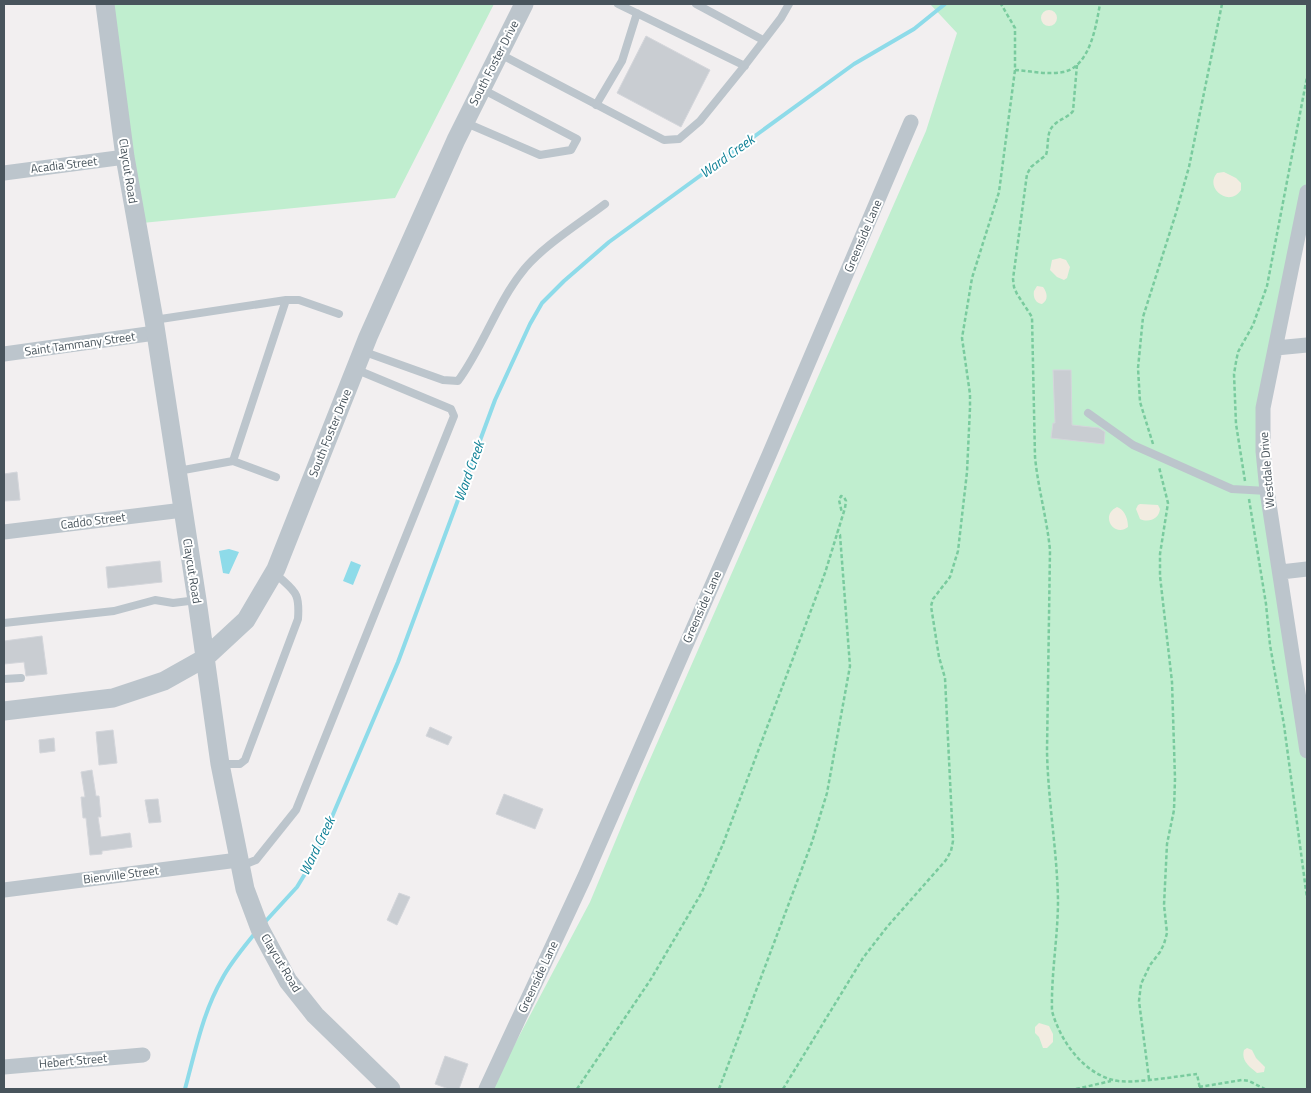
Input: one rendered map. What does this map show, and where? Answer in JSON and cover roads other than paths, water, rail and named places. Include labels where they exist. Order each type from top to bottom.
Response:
[{"type":"street","name":"Claycut Road","points":[[105,4],[125,157],[154,327],[220,764],[239,863],[260,929],[288,981],[315,1015],[392,1089]]},
{"type":"street","name":"South Foster Drive","points":[[4,711],[113,698],[164,680],[205,658],[246,620],[274,572],[362,351],[464,122],[524,4]]},
{"type":"street","name":"Greenside Lane","points":[[486,1089],[585,876],[911,122]]},
{"type":"street","name":"Acadia Street","points":[[4,172],[125,157]]},
{"type":"street","name":"Westdale Drive","points":[[1307,192],[1263,408],[1263,451],[1267,491],[1281,572],[1307,751]]},
{"type":"street","name":"Saint Tammany Street","points":[[4,354],[154,327]]},
{"type":"street","points":[[1276,348],[1307,345]]},
{"type":"street","name":"Caddo Street","points":[[4,532],[182,510]]},
{"type":"street","points":[[1281,572],[1307,569]]},
{"type":"street","name":"Bienville Street","points":[[4,890],[239,863]]},
{"type":"street","name":"Hebert Street","points":[[4,1067],[143,1055]]},
{"type":"lane","points":[[618,4],[744,66]]},
{"type":"lane","points":[[696,4],[763,40]]},
{"type":"lane","points":[[499,54],[664,140],[678,139],[700,121],[781,18],[789,4]]},
{"type":"lane","points":[[596,105],[622,61],[637,13]]},
{"type":"lane","points":[[464,122],[540,155],[571,150],[577,139],[482,88]]},
{"type":"lane","points":[[362,351],[443,380],[458,381],[472,362],[494,316],[522,271],[540,253],[605,204]]},
{"type":"lane","points":[[233,461],[286,300]]},
{"type":"lane","points":[[154,327],[286,300],[299,300],[339,314]]},
{"type":"lane","points":[[239,863],[256,860],[296,810],[454,416],[451,409],[355,369]]},
{"type":"lane","points":[[1088,413],[1133,445],[1156,456],[1232,489],[1267,491]]},
{"type":"lane","points":[[176,471],[233,461],[276,477]]},
{"type":"lane","points":[[220,764],[240,764],[245,760],[298,619],[299,604],[296,594],[274,572]]},
{"type":"lane","points":[[4,623],[114,611],[154,600],[173,603],[196,600]]},
{"type":"lane","points":[[4,679],[21,678]]},
{"type":"water","points":[[229,549],[239,552],[229,574],[223,573],[219,551]]},
{"type":"water","points":[[351,561],[361,565],[353,585],[343,581]]},
{"type":"waterway","name":"Ward Creek","points":[[264,923],[297,887],[314,859],[398,662],[495,400],[530,324],[542,303],[609,242],[854,64],[914,29],[945,4]]},
{"type":"waterway","name":"Ward Creek","points":[[185,1089],[200,1032],[215,992],[229,967],[256,932]]}]
